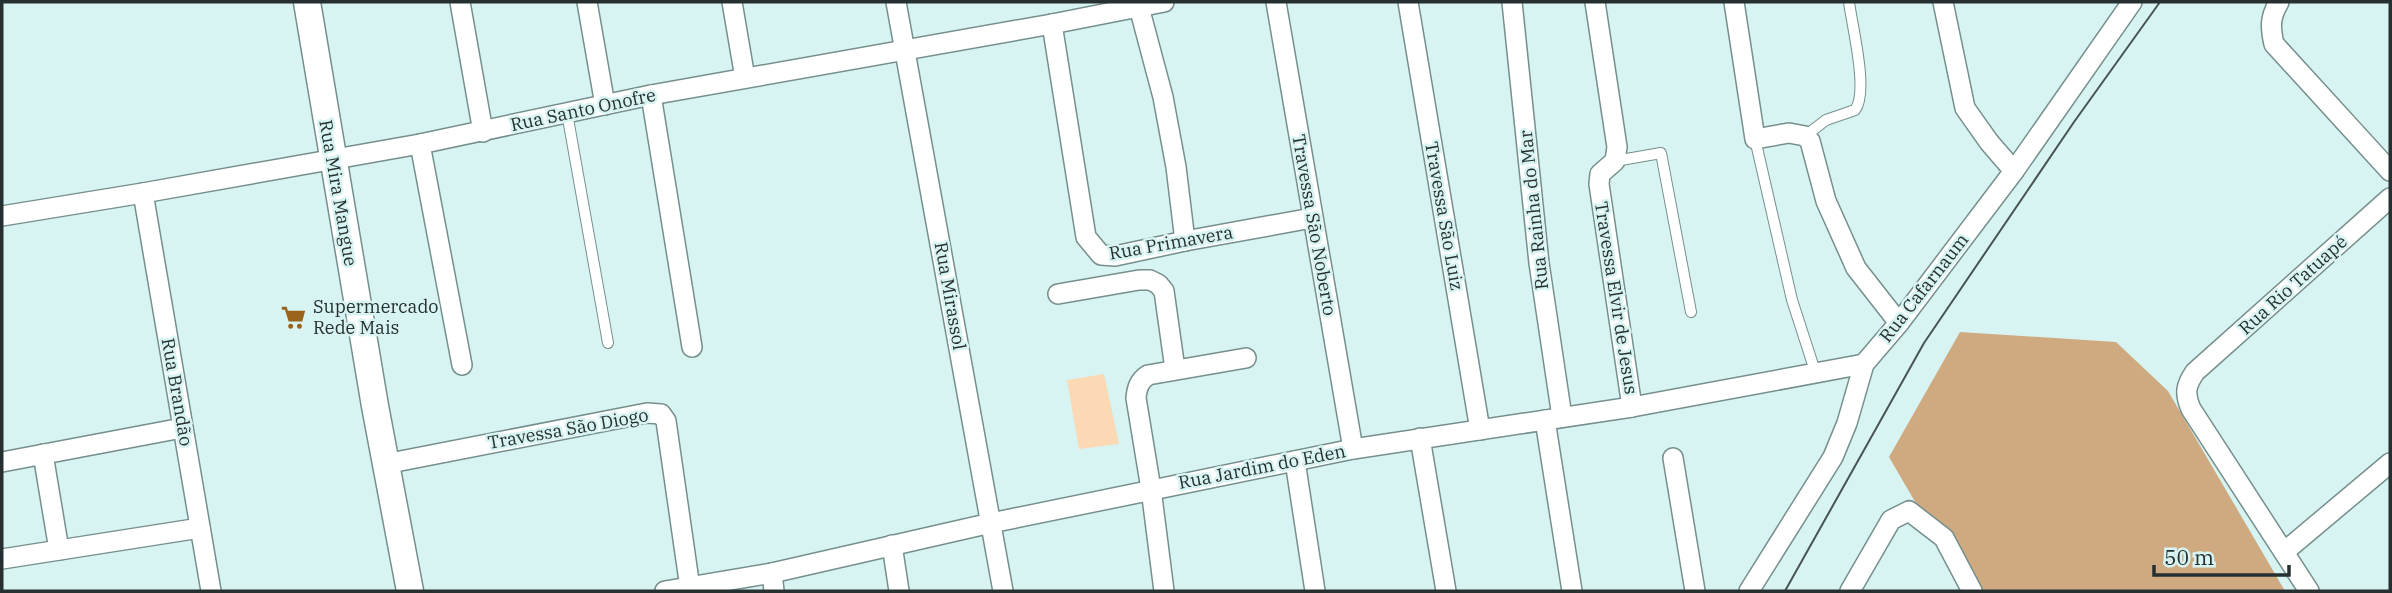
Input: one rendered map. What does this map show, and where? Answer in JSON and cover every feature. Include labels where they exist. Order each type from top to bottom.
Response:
[{"type":"main road","name":"Rua Mira Mangue","points":[[307,2],[385,464],[410,591]]},
{"type":"street","points":[[460,2],[482,132]]},
{"type":"street","points":[[587,2],[605,105]]},
{"type":"street","points":[[732,2],[745,78]]},
{"type":"street","name":"Rua Mirassol","points":[[896,2],[1003,591]]},
{"type":"street","name":"Rua Santo Onofre","points":[[2,215],[144,193],[419,144],[651,95],[1052,24],[1076,11],[1139,7],[1164,2]]},
{"type":"street","name":"Travessa São Noberto","points":[[1276,2],[1353,449]]},
{"type":"street","name":"Travessa São Luiz","points":[[1408,2],[1480,430]]},
{"type":"street","name":"Rua Rainha do Mar","points":[[1512,2],[1572,591]]},
{"type":"street","name":"Travessa Elvir de Jesus","points":[[1595,2],[1614,113],[1617,147],[1615,160],[1600,174],[1599,184],[1632,407]]},
{"type":"street","points":[[1734,2],[1755,139],[1789,133],[1805,136],[1810,141],[1826,201],[1856,268],[1899,323]]},
{"type":"street","points":[[1943,2],[1965,108],[2014,171]]},
{"type":"street","name":"Rua Cafarnaum","points":[[1749,591],[1833,457],[1847,423],[1864,364],[1899,323],[2014,171],[2132,2]]},
{"type":"street","points":[[2279,2],[2273,12],[2270,27],[2274,44],[2390,171]]},
{"type":"street","points":[[1139,7],[1163,97],[1176,167],[1185,241]]},
{"type":"street","name":"Rua Primavera","points":[[1052,24],[1086,237],[1101,255],[1115,256],[1312,218]]},
{"type":"street","points":[[651,95],[692,347]]},
{"type":"street","points":[[419,144],[462,365]]},
{"type":"street","name":"Rua Brandão","points":[[144,193],[211,591]]},
{"type":"street","name":"Rua Rio Tatuapé","points":[[2284,552],[2190,408],[2185,396],[2187,384],[2195,372],[2390,198]]},
{"type":"street","points":[[1058,294],[1139,279],[1158,284],[1164,291],[1175,369]]},
{"type":"street","points":[[1164,591],[1136,398],[1137,388],[1141,380],[1148,375],[1246,358]]},
{"type":"street","name":"Rua Jardim do Eden","points":[[667,591],[773,582],[892,545],[1353,449],[1632,407],[1864,364]]},
{"type":"street","name":"Travessa São Diogo","points":[[385,464],[647,413],[661,414],[666,421],[690,588]]},
{"type":"street","points":[[3,456],[43,454],[183,428]]},
{"type":"street","points":[[1420,439],[1446,591]]},
{"type":"street","points":[[43,454],[59,550]]},
{"type":"street","points":[[1672,457],[1695,591]]},
{"type":"street","points":[[1296,461],[1315,591]]},
{"type":"street","points":[[2309,591],[2284,552],[2390,463]]},
{"type":"street","points":[[1850,591],[1891,520],[1909,511],[1944,538],[1972,591]]},
{"type":"street","points":[[2,559],[200,528]]},
{"type":"street","points":[[892,545],[899,591]]},
{"type":"lane","points":[[1805,136],[1816,126],[1855,110],[1859,105],[1862,90],[1849,2]]},
{"type":"lane","points":[[567,113],[608,343]]},
{"type":"lane","points":[[1755,139],[1788,286],[1815,372]]},
{"type":"lane","points":[[1615,160],[1661,153],[1691,312]]},
{"type":"shaded area","points":[[1960,332],[2116,342],[2168,391],[2285,591],[1967,591],[1889,457]]},
{"type":"shaded area","points":[[1104,374],[1119,444],[1079,449],[1067,380]]},
{"type":"tram line","points":[[1785,591],[1924,343],[2074,122],[2160,2]]},
{"type":"place","name":"Supermercado Rede Mais","points":[[293,317]]}]
